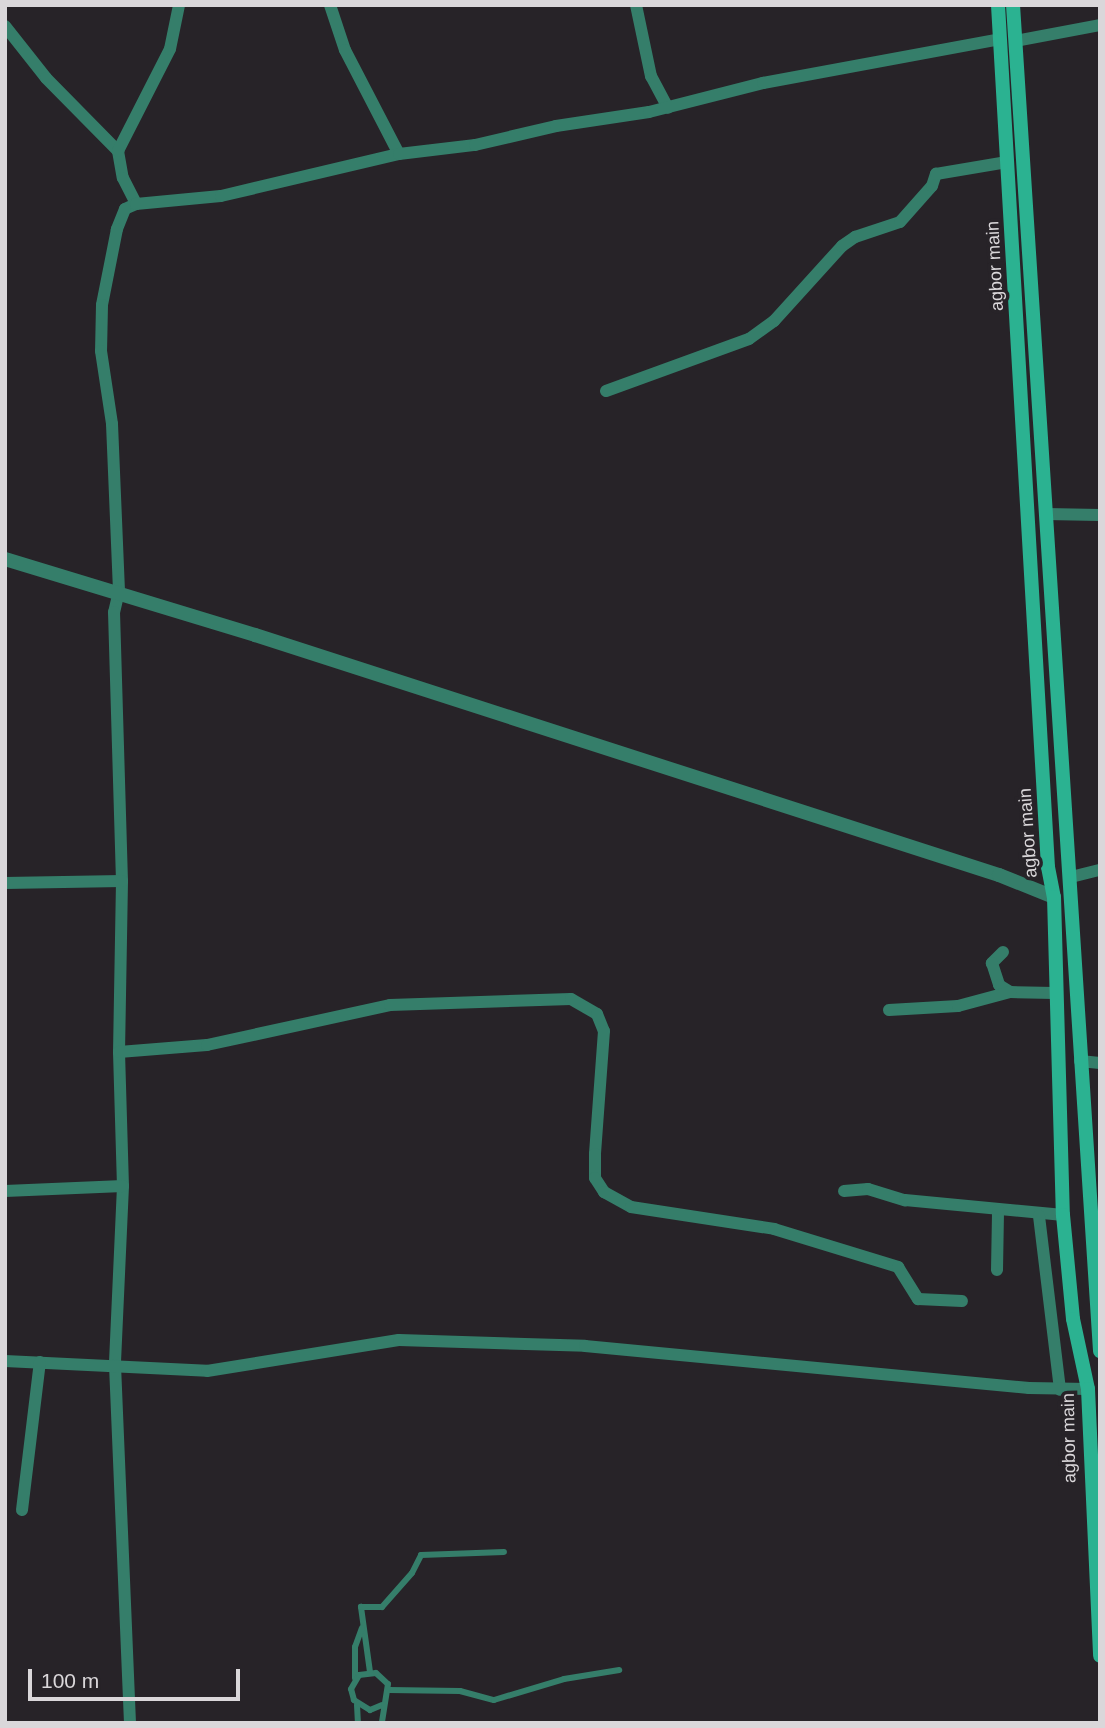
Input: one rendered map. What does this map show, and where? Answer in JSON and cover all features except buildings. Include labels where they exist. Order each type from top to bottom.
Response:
[{"type":"main road","name":"agbor main","points":[[998,5],[1048,867],[1054,898],[1054,993],[1063,1215],[1073,1319],[1088,1389],[1100,1656]]},
{"type":"main road","name":"agbor main","points":[[1013,5],[1100,1351]]},
{"type":"main road","points":[[1039,694],[1057,694]]},
{"type":"street","points":[[118,151],[170,50],[179,5]]},
{"type":"street","points":[[330,5],[345,50],[399,154]]},
{"type":"street","points":[[636,5],[651,76],[668,108]]},
{"type":"street","points":[[1015,41],[1100,25]]},
{"type":"street","points":[[5,26],[46,78],[118,151],[123,178],[136,204]]},
{"type":"street","points":[[130,1723],[115,1365],[123,1186],[119,1052],[122,881],[114,612],[119,592],[102,317],[117,229],[125,209],[136,204],[221,196],[399,154],[475,145],[668,108],[763,83],[1000,39]]},
{"type":"street","points":[[606,391],[750,339],[774,321],[842,246],[855,237],[900,222],[932,186],[936,174],[1007,162]]},
{"type":"street","points":[[1046,514],[1100,515]]},
{"type":"street","points":[[5,559],[119,592],[999,875],[1054,898]]},
{"type":"street","points":[[1071,877],[1100,870]]},
{"type":"street","points":[[5,883],[122,881]]},
{"type":"street","points":[[1003,952],[992,963],[992,972],[1010,992]]},
{"type":"street","points":[[890,1010],[958,1006],[1010,992],[1054,993]]},
{"type":"street","points":[[119,1052],[207,1045],[390,1005],[571,999],[597,1014],[604,1031],[595,1154],[595,1178],[604,1192],[631,1207],[774,1229],[898,1267],[918,1299],[962,1301]]},
{"type":"street","points":[[1080,1060],[1100,1063]]},
{"type":"street","points":[[5,1191],[123,1186]]},
{"type":"street","points":[[844,1191],[868,1189],[905,1200],[1039,1216],[1063,1215]]},
{"type":"street","points":[[997,1270],[998,1210]]},
{"type":"street","points":[[1039,1216],[1060,1390]]},
{"type":"street","points":[[5,1361],[207,1371],[399,1340],[585,1346],[1060,1390],[1088,1389]]},
{"type":"street","points":[[22,1510],[40,1362]]},
{"type":"lane","points":[[370,1672],[361,1607],[382,1607],[412,1573],[421,1555],[504,1552]]},
{"type":"lane","points":[[358,1723],[358,1705],[351,1689],[355,1679],[357,1636],[363,1626]]},
{"type":"lane","points":[[389,1690],[460,1691],[494,1700],[564,1679],[619,1670]]},
{"type":"lane","points":[[355,1679],[370,1672]]},
{"type":"lane","points":[[370,1672],[385,1679],[389,1690],[382,1705],[382,1723]]},
{"type":"lane","points":[[358,1705],[370,1710],[382,1705]]}]
